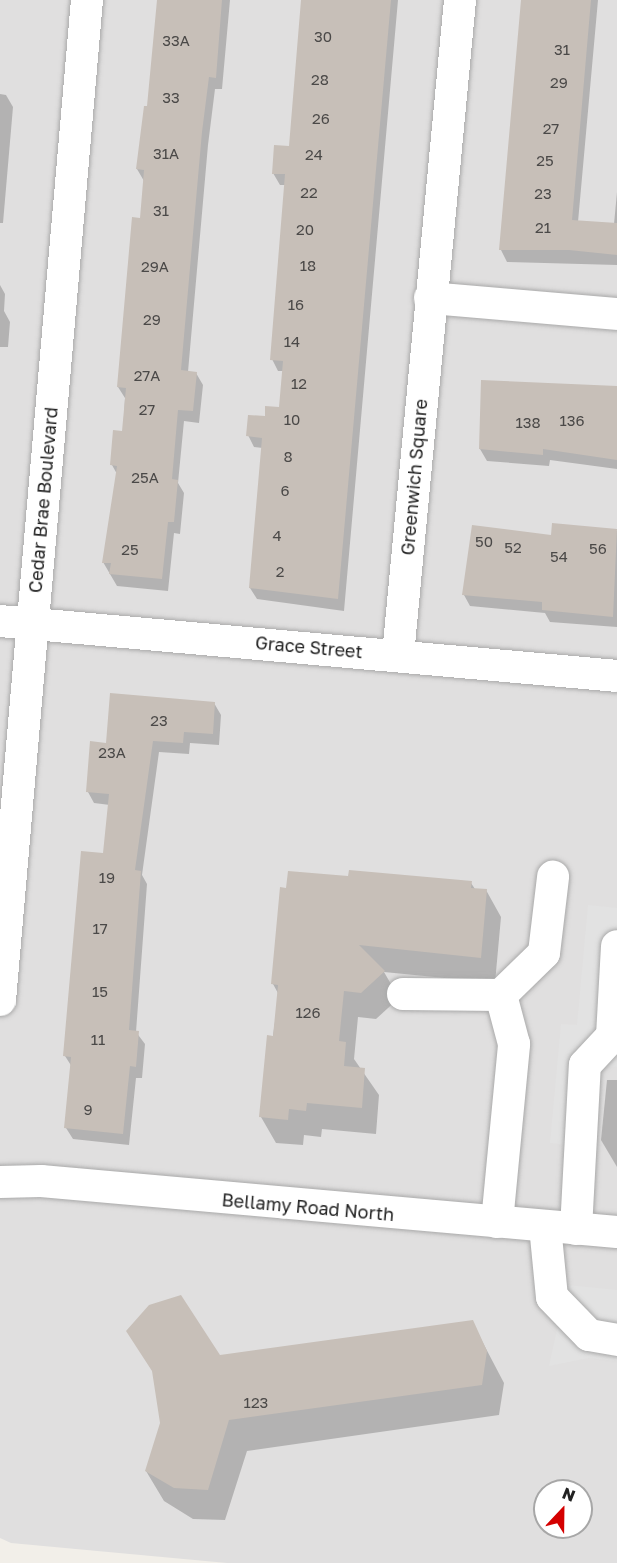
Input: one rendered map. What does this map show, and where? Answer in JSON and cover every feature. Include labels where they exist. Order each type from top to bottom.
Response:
[{"type":"street","name":"Cedar Brae Boulevard","points":[[0,1000],[87,0]]},
{"type":"street","name":"Greenwich Square","points":[[398,655],[460,0]]},
{"type":"street","points":[[430,298],[617,314]]},
{"type":"street","name":"Grace Street","points":[[0,621],[617,676]]},
{"type":"street","points":[[403,994],[501,995],[544,953],[553,877]]},
{"type":"street","points":[[576,1228],[585,1065],[612,1036],[617,946]]},
{"type":"street","points":[[497,1222],[514,1044],[501,995]]},
{"type":"street","name":"Bellamy Road North","points":[[0,1182],[52,1182],[617,1232]]},
{"type":"street","points":[[545,1226],[552,1297],[589,1335],[617,1340]]},
{"type":"shaded area","points":[[0,0],[617,0],[617,1563],[227,1563],[11,1543],[0,1538]]},
{"type":"shaded area","points":[[588,905],[617,908],[617,1067],[601,1066],[593,1147],[550,1143],[561,1024],[577,1025]]},
{"type":"shaded area","points":[[567,1285],[617,1290],[617,1361],[588,1358],[549,1366]]},
{"type":"building","points":[[157,0],[222,0],[216,78],[209,77],[202,132],[181,370],[197,372],[193,411],[178,410],[172,479],[178,480],[174,522],[168,522],[162,579],[109,574],[111,563],[102,563],[117,466],[110,465],[113,430],[122,431],[126,388],[117,387],[132,217],[140,218],[144,170],[136,169],[144,106],[147,106]]},
{"type":"building","points":[[301,0],[391,0],[338,599],[249,588],[262,438],[246,436],[248,415],[265,416],[265,406],[279,407],[283,361],[270,360],[285,174],[272,174],[274,145],[289,146]]},
{"type":"building","points":[[521,0],[591,0],[572,220],[617,223],[617,255],[569,250],[499,250]]},
{"type":"building","points":[[481,380],[617,386],[617,460],[543,449],[543,455],[479,449]]},
{"type":"building","points":[[552,523],[617,529],[613,617],[542,610],[542,602],[462,595],[472,525],[551,535]]},
{"type":"building","points":[[110,693],[215,702],[213,734],[184,732],[183,743],[153,741],[135,870],[141,871],[129,1030],[139,1031],[136,1067],[130,1066],[123,1134],[64,1128],[71,1057],[63,1056],[81,851],[103,853],[109,794],[86,792],[90,741],[106,743]]},
{"type":"building","points":[[349,870],[472,881],[471,888],[487,889],[481,958],[359,945],[385,971],[361,993],[344,991],[339,1041],[346,1042],[344,1066],[365,1068],[362,1108],[307,1103],[306,1111],[289,1109],[288,1120],[259,1117],[267,1035],[273,1036],[278,985],[271,984],[280,887],[286,888],[288,871],[348,876]]},
{"type":"building","points":[[181,1295],[220,1355],[473,1320],[487,1351],[482,1385],[229,1420],[208,1490],[174,1488],[145,1471],[160,1423],[152,1371],[126,1331],[149,1305]]}]
